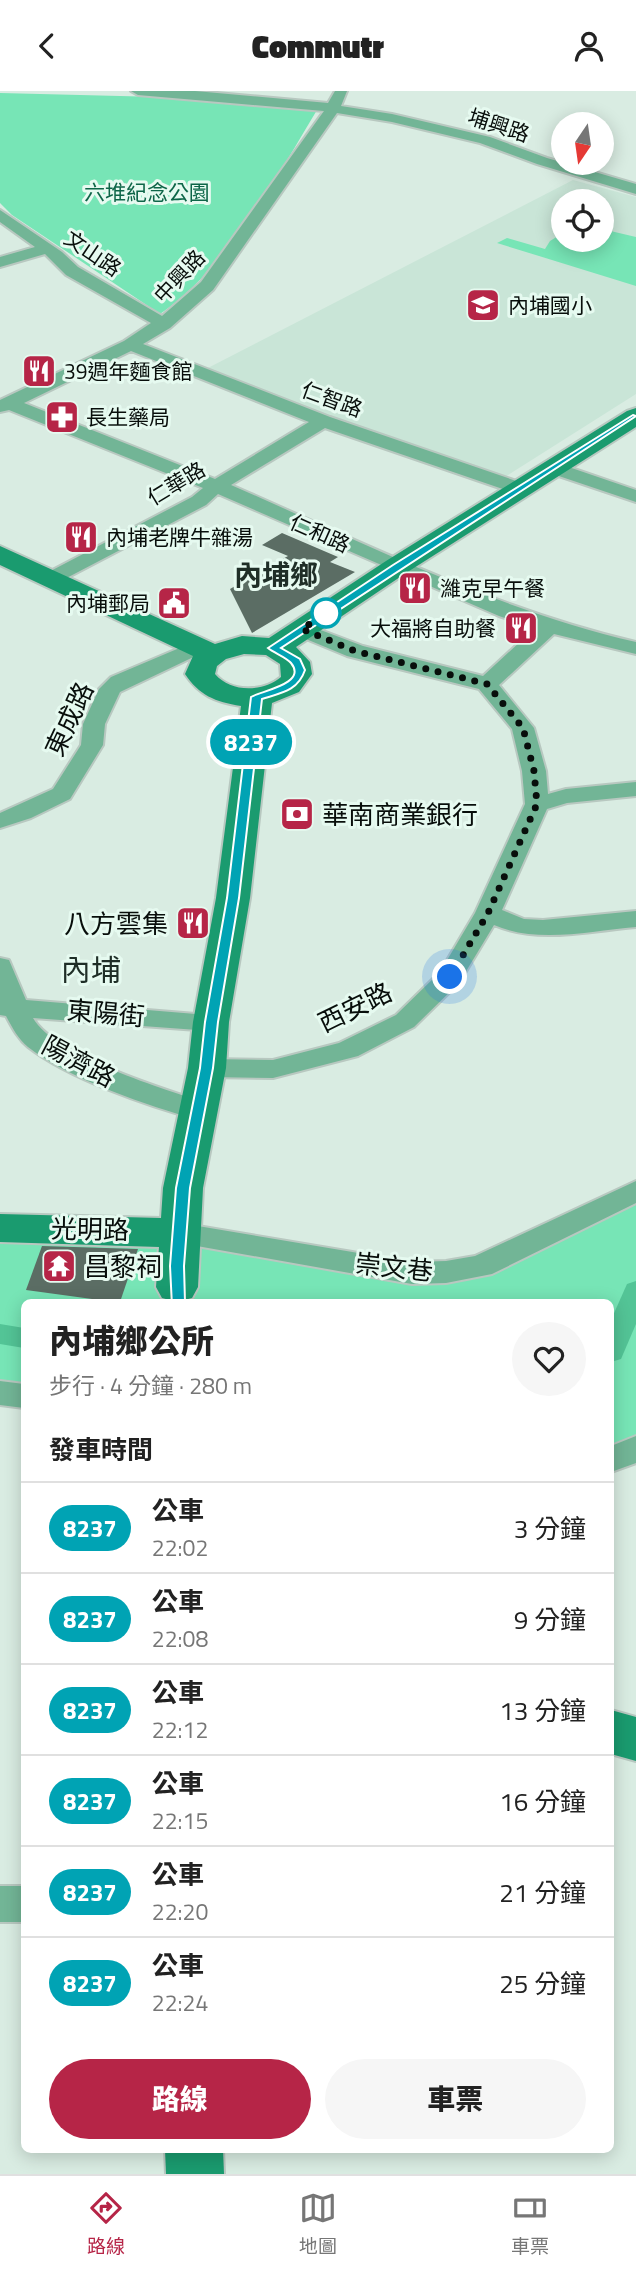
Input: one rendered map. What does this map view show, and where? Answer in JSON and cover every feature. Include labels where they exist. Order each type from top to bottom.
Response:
[{"type":"main road","points":[[274,648],[396,567],[554,468],[630,425]]},
{"type":"main road","points":[[0,554],[205,650],[242,645],[274,648],[296,661],[299,670],[297,680],[274,694],[257,697],[226,695],[205,684],[200,676],[205,650]]},
{"type":"main road","points":[[177,1287],[183,1188],[207,1068],[211,1022],[233,898],[257,697]]},
{"type":"main road","name":"光明路","points":[[0,1228],[180,1233]]},
{"type":"main road","points":[[614,1733],[636,1739]]},
{"type":"main road","points":[[194,2153],[195,2174]]},
{"type":"street","name":"埔興路","points":[[138,91],[333,108],[392,118],[485,140],[542,161],[636,189]]},
{"type":"street","name":"中興路","points":[[5,405],[130,345],[164,324],[207,286],[333,108],[342,91]]},
{"type":"street","name":"文山路","points":[[0,215],[57,255],[72,271],[164,324]]},
{"type":"street","points":[[0,261],[46,249]]},
{"type":"street","name":"仁智路","points":[[130,345],[323,421],[521,489]]},
{"type":"street","name":"仁和路","points":[[5,405],[216,486],[396,567],[506,612],[636,649]]},
{"type":"street","name":"仁華路","points":[[50,579],[199,501],[216,486],[323,421]]},
{"type":"street","points":[[554,468],[636,496]]},
{"type":"street","points":[[302,629],[355,651],[487,684],[551,626]]},
{"type":"street","name":"東成路","points":[[0,821],[62,794],[92,745],[94,724],[110,689],[119,682],[205,650]]},
{"type":"street","name":"西安路","points":[[207,1068],[273,1069],[348,1050],[405,1021],[450,977],[488,913],[537,804],[534,771],[523,728],[487,684]]},
{"type":"street","points":[[537,804],[566,796],[636,789]]},
{"type":"street","points":[[488,913],[520,927],[542,928],[636,919]]},
{"type":"street","name":"陽濟路","points":[[0,966],[9,1006],[38,1043],[111,1081],[199,1111]]},
{"type":"street","name":"東陽街","points":[[9,1006],[211,1022]]},
{"type":"street","name":"崇文巷","points":[[180,1233],[412,1273],[446,1272],[481,1266],[636,1191]]},
{"type":"street","points":[[0,1393],[21,1396]]},
{"type":"street","points":[[614,1458],[636,1448]]},
{"type":"street","points":[[0,1904],[21,1904]]},
{"type":"shaded area","name":"內埔國小","points":[[573,180],[606,189],[556,189]]},
{"type":"shaded area","name":"內埔國小","points":[[551,191],[551,252],[614,252],[614,191],[636,197],[636,394],[505,477],[202,371]]},
{"type":"green space","name":"六堆紀念公園","points":[[0,93],[160,97],[317,110],[267,192],[228,248],[184,295],[160,314],[12,215],[0,203]]},
{"type":"green space","points":[[614,232],[636,237],[636,286],[497,243],[507,238],[545,249],[550,241],[551,252],[614,252]]},
{"type":"green space","points":[[636,1191],[636,1449],[614,1458],[614,1299],[21,1299],[21,1396],[0,1393],[0,1227],[176,1227],[320,1258],[481,1266]]},
{"type":"building","points":[[282,533],[338,557],[330,562],[355,572],[252,633],[230,589],[288,556],[262,545]]},
{"type":"building","points":[[42,1246],[138,1249],[121,1299],[92,1299],[26,1290]]},
{"type":"waterway","points":[[614,1345],[636,1291]]},
{"type":"waterway","points":[[0,1334],[21,1338]]},
{"type":"bus line","name":"8237","points":[[177,1299],[183,1188],[207,1068],[211,1022],[233,898],[257,697],[288,688],[297,680],[299,670],[296,661],[287,653],[274,648],[396,567],[636,416]]},
{"type":"place","name":"內埔國小","points":[[483,305]]},
{"type":"place","name":"39週年麵食館","points":[[39,371]]},
{"type":"place","name":"長生藥局","points":[[62,417]]},
{"type":"place","name":"內埔老牌牛雜湯","points":[[81,537]]},
{"type":"place","name":"濰克早午餐","points":[[415,588]]},
{"type":"place","name":"內埔郵局","points":[[174,603]]},
{"type":"place","name":"大福將自助餐","points":[[521,628]]},
{"type":"place","name":"華南商業銀行","points":[[297,814]]},
{"type":"place","name":"八方雲集","points":[[193,923]]},
{"type":"place","name":"昌黎祠","points":[[59,1266]]},
{"type":"district","name":"內埔鄉","points":[[276,574]]},
{"type":"district","name":"內埔","points":[[91,970]]},
{"type":"route","points":[[326,613],[333,608],[302,629],[355,651],[487,684],[523,728],[534,771],[537,804],[488,913],[450,977]]}]
